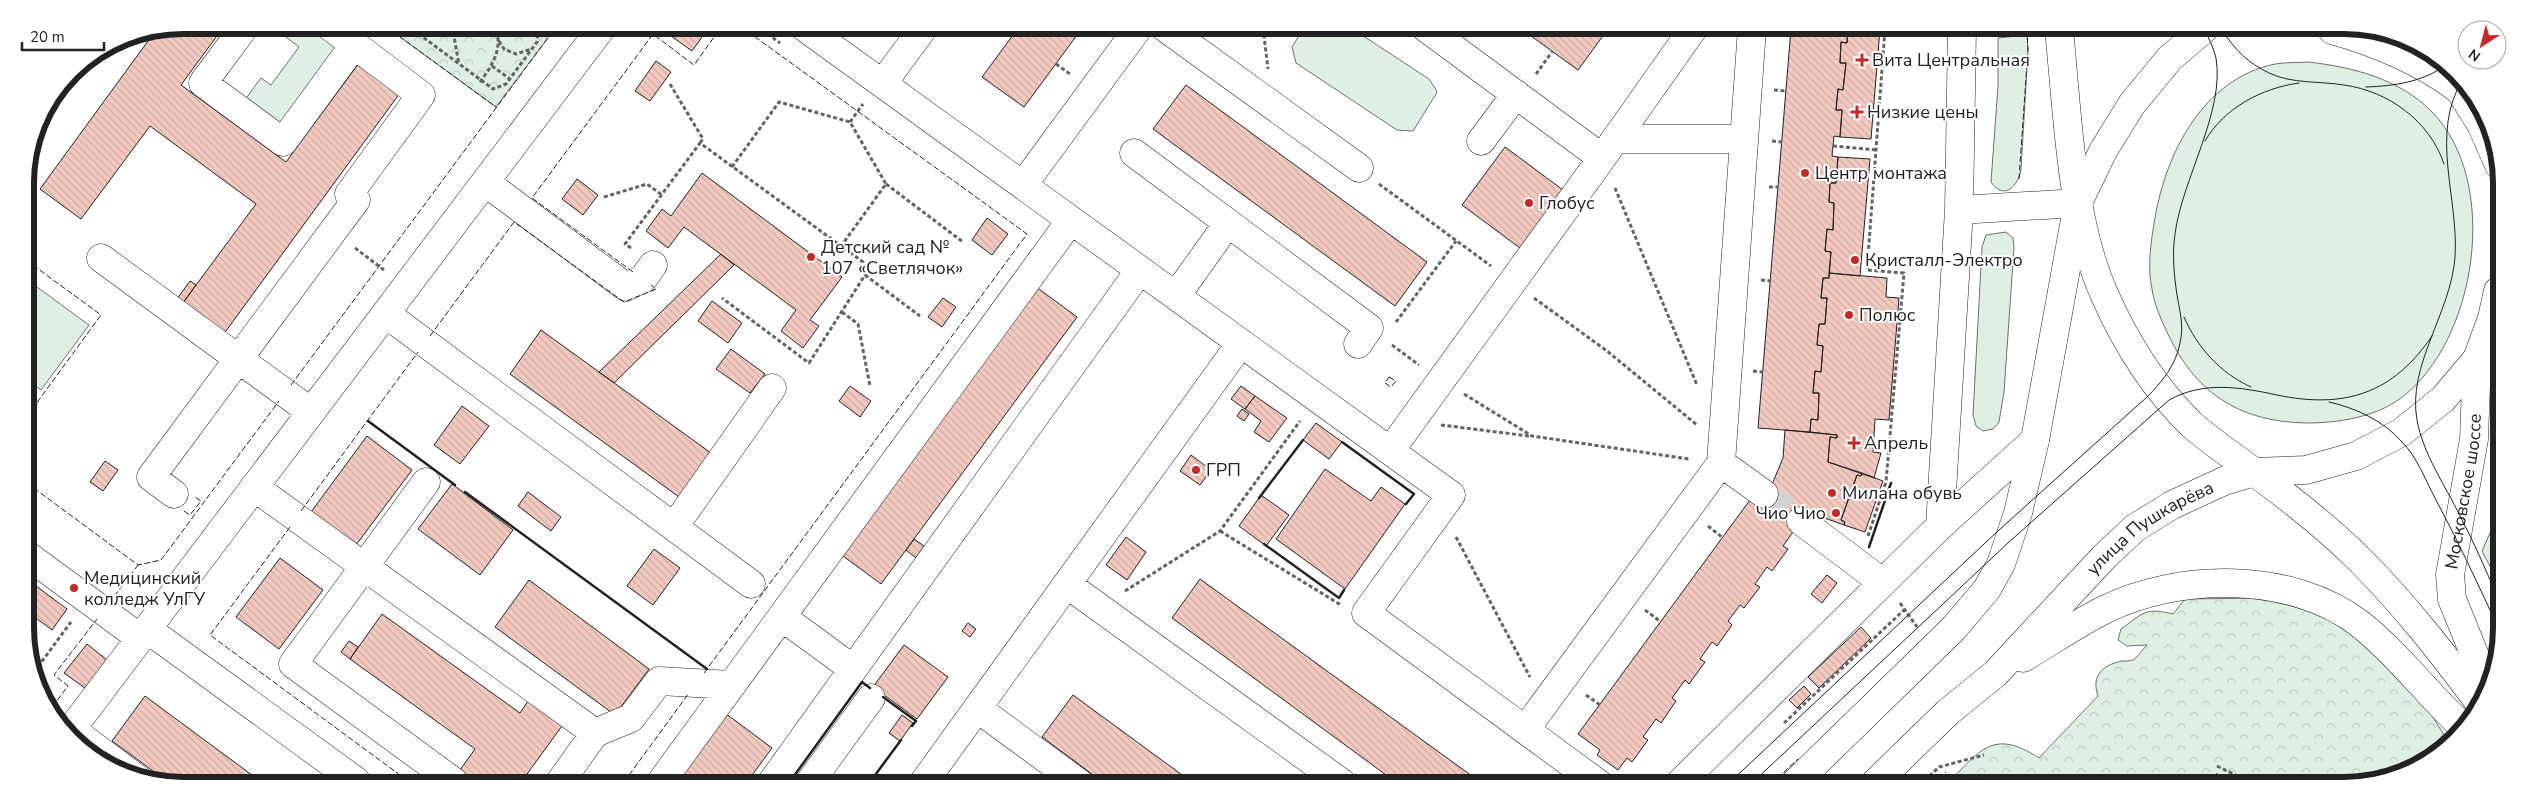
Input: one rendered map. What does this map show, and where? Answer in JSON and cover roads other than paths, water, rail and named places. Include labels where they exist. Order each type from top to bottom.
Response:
[{"type":"main road","points":[[239,34],[203,83],[283,142],[354,45]]},
{"type":"main road","points":[[174,494],[151,477],[356,200],[348,194],[421,95],[340,34]]},
{"type":"main road","points":[[72,728],[597,34]]},
{"type":"main road","points":[[815,34],[1451,495],[1366,613],[1589,777]]},
{"type":"main road","points":[[883,84],[919,34]]},
{"type":"main road","points":[[1023,185],[1134,34]]},
{"type":"main road","points":[[1174,34],[1359,168]]},
{"type":"main road","points":[[1434,34],[1516,94],[1609,148],[1744,139]]},
{"type":"main road","points":[[1390,451],[1689,34]]},
{"type":"main road","points":[[1525,730],[1722,454],[1752,34]]},
{"type":"main road","points":[[1940,526],[1959,210],[1962,34]]},
{"type":"main road","points":[[2059,34],[2078,204],[2089,251],[2105,295],[2130,346],[2158,387],[2191,424],[2221,450],[2254,472],[2360,560],[2426,631],[2476,698]]},
{"type":"main road","points":[[1801,777],[1954,628],[1988,588],[2001,564],[2009,542],[2035,440],[2078,204],[2103,151],[2132,104],[2170,58],[2198,34]]},
{"type":"main road","points":[[2345,34],[2372,42],[2406,56],[2435,72],[2457,88]]},
{"type":"main road","points":[[2452,80],[2480,123]]},
{"type":"main road","points":[[1482,141],[1516,94]]},
{"type":"main road","points":[[1134,153],[1228,223],[1370,337]]},
{"type":"main road","points":[[485,182],[626,287],[643,279],[653,265]]},
{"type":"main road","points":[[1959,210],[2078,204]]},
{"type":"main road","points":[[665,777],[1071,220]]},
{"type":"main road","points":[[1176,296],[1228,223]]},
{"type":"main road","points":[[101,258],[311,412]]},
{"type":"main road","points":[[779,777],[853,669],[1140,270]]},
{"type":"main road","points":[[386,314],[751,584]]},
{"type":"main road","name":"Московское шоссе","points":[[2484,679],[2452,599],[2450,575],[2488,366],[2493,314]]},
{"type":"main road","points":[[928,777],[1241,343]]},
{"type":"main road","name":"улица Пушкарёва","points":[[1881,777],[1948,712],[1996,674],[2104,557],[2135,528],[2172,505],[2224,481],[2254,472],[2306,470],[2356,456],[2402,432],[2488,366]]},
{"type":"main road","points":[[674,527],[772,388]]},
{"type":"main road","points":[[1686,777],[1882,582],[1940,526],[2035,440]]},
{"type":"main road","points":[[1722,454],[1764,494]]},
{"type":"main road","points":[[426,482],[293,664],[447,777]]},
{"type":"main road","points":[[254,488],[595,733]]},
{"type":"main road","points":[[1801,521],[1882,582]]},
{"type":"main road","points":[[34,560],[88,600],[143,634],[350,777]]},
{"type":"main road","points":[[1996,674],[2105,610],[2150,592],[2198,583],[2247,584],[2283,590],[2316,600],[2359,623],[2400,661],[2459,723]]},
{"type":"main road","points":[[1068,585],[1334,777]]},
{"type":"main road","points":[[782,617],[853,669]]},
{"type":"main road","points":[[564,777],[595,733],[631,718],[659,680],[732,686]]},
{"type":"main road","points":[[814,777],[871,698]]},
{"type":"main road","points":[[977,708],[1071,777]]},
{"type":"tunnel","points":[[1764,494],[1801,521]]},
{"type":"tram line","points":[[1735,777],[1999,530],[2147,397],[2168,373],[2178,351],[2182,331],[2174,272],[2175,234],[2179,213],[2209,123],[2217,79],[2216,58],[2207,34]]},
{"type":"tram line","points":[[2225,34],[2232,44],[2255,65],[2278,77],[2360,88],[2391,101],[2418,122],[2429,134],[2444,164]]},
{"type":"tram line","points":[[2366,87],[2408,82],[2440,69]]},
{"type":"tram line","points":[[2205,141],[2213,129],[2233,109],[2258,95],[2299,83]]},
{"type":"tram line","points":[[2459,88],[2453,100],[2448,121],[2447,143],[2455,235],[2455,257],[2452,278],[2446,298],[2418,379],[2417,420],[2424,445],[2493,586]]},
{"type":"tram line","points":[[2184,317],[2196,339],[2211,358],[2229,374],[2251,387]]},
{"type":"tram line","points":[[1758,777],[2009,542],[2169,400],[2195,390],[2222,387],[2301,399],[2324,400],[2345,398],[2383,384],[2401,372],[2417,356],[2432,336]]},
{"type":"tram line","points":[[2329,402],[2369,416],[2395,434],[2412,454],[2493,617]]},
{"type":"place","name":"Вита Центральная","points":[[1862,60]]},
{"type":"place","name":"Низкие цены","points":[[1857,112]]},
{"type":"place","name":"Центр монтажа","points":[[1805,173]]},
{"type":"place","name":"Глобус","points":[[1529,203]]},
{"type":"place","name":"Детский сад № 107 «Светлячок»","points":[[811,257]]},
{"type":"place","name":"Кристалл-Электро","points":[[1855,260]]},
{"type":"place","name":"Полюс","points":[[1849,315]]},
{"type":"place","name":"Апрель","points":[[1854,443]]},
{"type":"place","name":"ГРП","points":[[1196,470]]},
{"type":"place","name":"Милана обувь","points":[[1832,493]]},
{"type":"place","name":"Чио Чио","points":[[1836,513]]},
{"type":"place","name":"Медицинский колледж УлГУ","points":[[74,588]]}]
